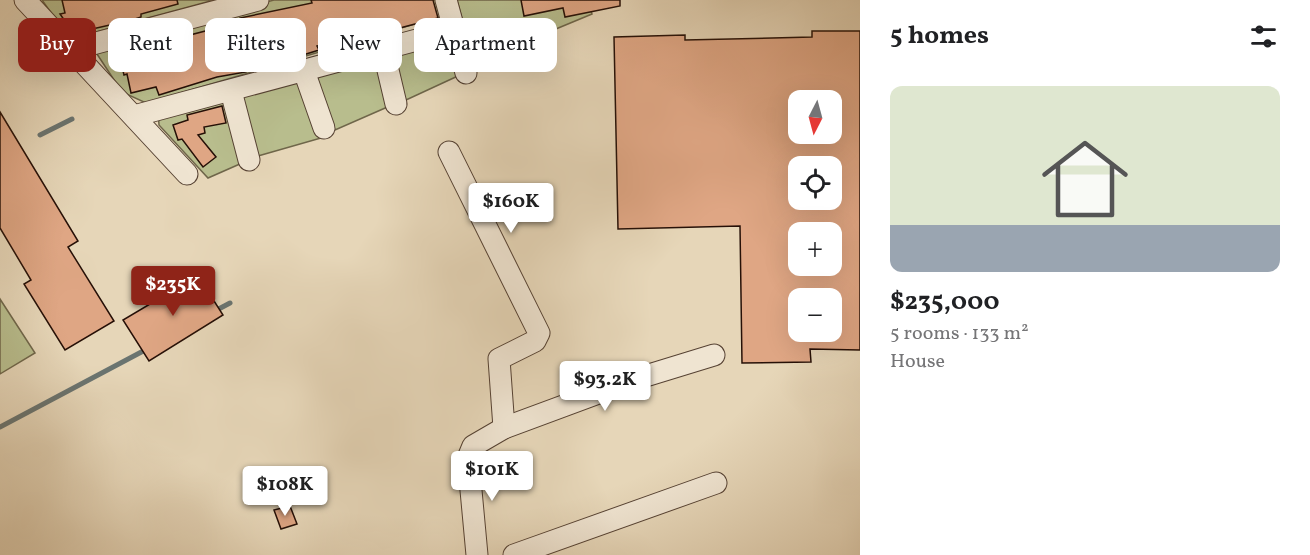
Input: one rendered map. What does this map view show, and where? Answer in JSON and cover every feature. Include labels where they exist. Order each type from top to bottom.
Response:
[{"type":"street","points":[[25,0],[41,18]]},
{"type":"street","points":[[96,43],[258,0]]},
{"type":"street","points":[[446,0],[451,18]]},
{"type":"street","points":[[91,72],[187,174]]},
{"type":"street","points":[[134,116],[300,72]]},
{"type":"street","points":[[304,72],[324,128]]},
{"type":"street","points":[[388,72],[396,104]]},
{"type":"street","points":[[231,91],[249,160]]},
{"type":"street","points":[[449,152],[539,333],[535,341],[499,359],[504,428]]},
{"type":"street","points":[[477,555],[468,458],[473,446],[504,428],[639,378],[714,355]]},
{"type":"street","points":[[514,555],[716,483]]},
{"type":"green space","points":[[42,0],[214,0],[148,18],[108,18],[108,29],[96,32],[96,18],[55,18]]},
{"type":"green space","points":[[274,0],[438,0],[442,16],[414,18],[414,24],[402,28],[402,18],[318,18],[318,52],[306,56],[306,18],[206,18]]},
{"type":"green space","points":[[457,0],[588,0],[592,14],[557,29],[557,18],[462,18]]},
{"type":"green space","points":[[205,18],[205,72],[251,72],[146,103],[122,92],[109,72],[193,72],[193,21]]},
{"type":"green space","points":[[108,44],[108,71],[97,54]]},
{"type":"green space","points":[[414,44],[414,72],[459,72],[460,75],[406,100],[396,72],[402,72],[402,47]]},
{"type":"green space","points":[[320,72],[381,72],[392,105],[335,130],[316,84]]},
{"type":"green space","points":[[296,77],[306,86],[321,138],[258,156],[208,178],[159,125],[158,110],[239,98]]},
{"type":"green space","points":[[0,299],[35,353],[0,374]]},
{"type":"building","points":[[62,0],[177,0],[178,4],[141,14],[138,18],[108,18],[108,25],[96,28],[96,18],[63,18],[60,14],[65,13]]},
{"type":"building","points":[[311,0],[433,0],[438,18],[414,18],[414,24],[402,27],[402,18],[318,18],[318,50],[306,54],[306,18],[240,18],[312,3]]},
{"type":"building","points":[[521,0],[620,0],[620,6],[565,17],[563,8],[524,16]]},
{"type":"building","points":[[205,31],[205,72],[246,72],[217,77],[159,95],[156,87],[131,93],[127,74],[124,75],[123,72],[193,72],[193,34]]},
{"type":"building","points":[[812,31],[860,31],[860,350],[810,349],[811,362],[742,363],[740,226],[618,229],[614,37],[685,35],[685,40],[812,37]]},
{"type":"building","points":[[222,106],[226,123],[204,127],[205,133],[198,135],[216,157],[203,167],[182,139],[178,140],[173,125],[188,120],[187,115]]},
{"type":"building","points":[[0,112],[78,241],[68,247],[114,321],[65,350],[24,284],[31,280],[0,228]]},
{"type":"building","points":[[195,271],[223,315],[149,361],[123,320],[182,285],[179,281]]},
{"type":"building","points":[[290,506],[297,524],[281,529],[274,510]]},
{"type":"waterway","points":[[40,135],[72,119]]},
{"type":"waterway","points":[[213,312],[230,303]]},
{"type":"waterway","points":[[0,427],[147,349]]}]
